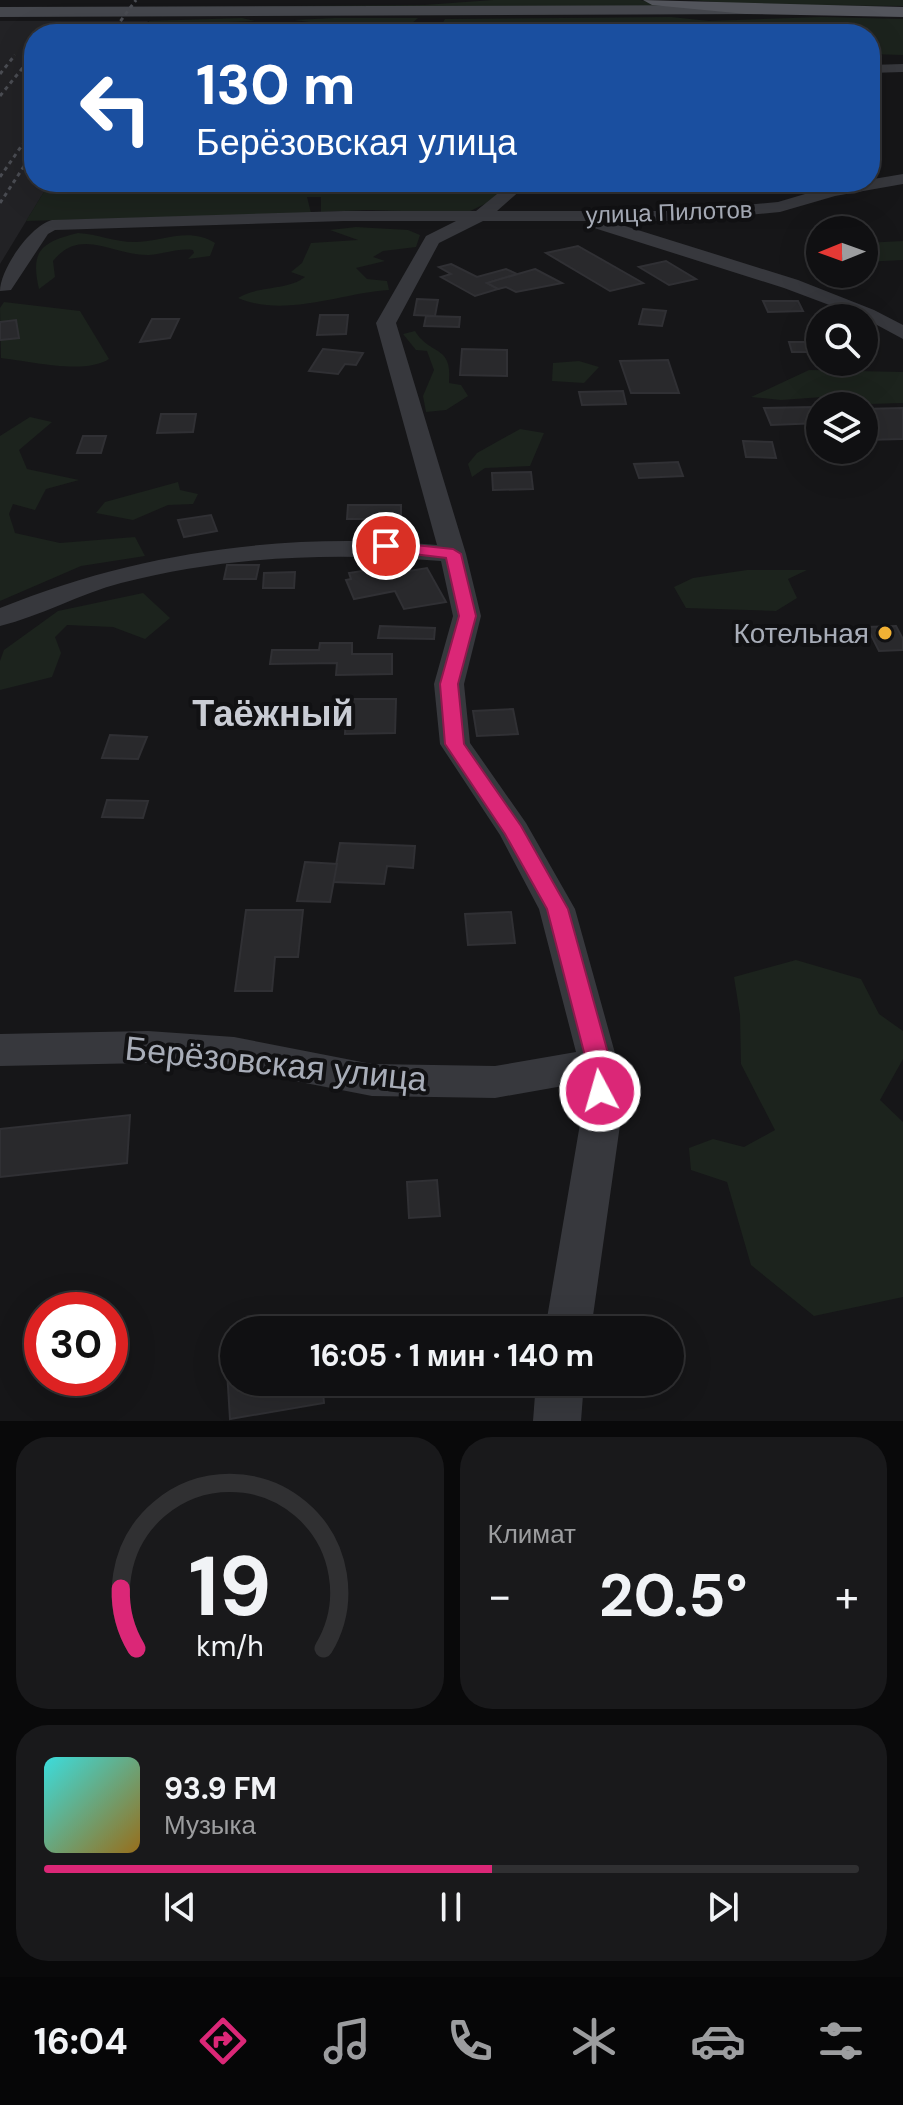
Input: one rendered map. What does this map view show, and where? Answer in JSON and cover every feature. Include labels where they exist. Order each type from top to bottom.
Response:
[{"type":"main road","points":[[0,6],[353,4],[465,0]]},
{"type":"main road","points":[[652,0],[710,8],[903,12]]},
{"type":"main road","points":[[0,12],[799,10]]},
{"type":"street","points":[[880,69],[903,68]]},
{"type":"street","name":"улица Пилотов","points":[[880,183],[903,179]]},
{"type":"street","name":"улица Пилотов","points":[[510,192],[480,216],[432,240],[386,323],[453,554],[467,616],[449,684],[455,744],[514,831],[557,909],[599,1064],[601,1118],[570,1316]]},
{"type":"street","name":"улица Пилотов","points":[[480,216],[681,216],[780,207],[829,192]]},
{"type":"street","points":[[4,286],[42,230],[52,225],[344,216],[480,216]]},
{"type":"street","points":[[577,216],[651,243],[830,295],[903,333]]},
{"type":"street","points":[[0,618],[71,589],[139,569],[248,550],[386,546],[453,554]]},
{"type":"street","name":"Берёзовская улица","points":[[0,1050],[148,1047],[234,1053],[372,1080],[495,1082],[599,1064]]},
{"type":"street","points":[[557,1421],[559,1396]]},
{"type":"shaded area","points":[[493,0],[640,0],[671,6],[147,7],[424,5]]},
{"type":"shaded area","points":[[690,0],[903,0],[903,6],[756,5]]},
{"type":"shaded area","points":[[242,18],[255,21],[229,22],[250,24],[148,24],[149,21]]},
{"type":"shaded area","points":[[418,18],[411,24],[325,24],[294,20]]},
{"type":"shaded area","points":[[445,19],[903,19],[903,55],[880,54],[880,24],[442,24]]},
{"type":"shaded area","points":[[0,21],[148,21],[146,24],[24,24],[24,192],[44,192],[0,264]]},
{"type":"shaded area","points":[[44,192],[501,192],[493,200],[466,213],[321,212],[321,197],[307,197],[311,213],[26,221]]},
{"type":"shaded area","points":[[356,227],[408,230],[420,235],[416,247],[383,251],[373,257],[385,261],[356,268],[367,279],[387,281],[389,290],[294,305],[256,304],[238,298],[305,277],[291,272],[302,263],[311,243],[358,240],[330,230]]},
{"type":"shaded area","points":[[78,233],[134,242],[185,235],[215,243],[210,256],[188,259],[193,250],[149,255],[98,245],[75,245],[53,261],[55,277],[39,289],[36,265],[41,250],[55,240]]},
{"type":"shaded area","points":[[903,241],[903,260],[878,261],[878,242]]},
{"type":"shaded area","points":[[4,302],[80,311],[109,359],[99,364],[72,367],[1,358],[0,308]]},
{"type":"shaded area","points":[[415,331],[444,356],[449,383],[461,385],[468,396],[446,410],[426,412],[423,396],[434,370],[427,351],[416,350],[403,334]]},
{"type":"shaded area","points":[[579,361],[599,367],[584,383],[552,381],[553,363]]},
{"type":"shaded area","points":[[806,371],[806,376],[878,376],[878,371],[903,372],[903,403],[878,404],[878,392],[806,392],[806,398],[781,400],[751,397]]},
{"type":"shaded area","points":[[30,417],[52,422],[19,450],[27,469],[79,480],[46,489],[35,510],[13,504],[9,514],[15,533],[60,543],[135,537],[145,556],[81,566],[0,601],[0,436]]},
{"type":"shaded area","points":[[520,429],[544,433],[530,466],[485,468],[472,477],[468,464],[477,453]]},
{"type":"shaded area","points":[[178,482],[180,490],[198,494],[193,504],[168,505],[133,520],[96,513],[105,502]]},
{"type":"shaded area","points":[[747,570],[807,570],[788,579],[797,598],[776,611],[686,608],[674,587],[693,578]]},
{"type":"shaded area","points":[[143,593],[170,618],[145,639],[113,627],[67,625],[55,637],[61,653],[52,677],[0,690],[0,661],[4,650],[58,611]]},
{"type":"shaded area","points":[[796,960],[861,979],[879,1014],[903,1031],[903,1059],[880,1100],[903,1122],[903,1297],[814,1316],[751,1265],[727,1182],[691,1170],[689,1148],[713,1139],[744,1147],[775,1130],[741,1064],[740,1015],[734,977]]},
{"type":"building","points":[[578,246],[643,283],[610,291],[546,253]]},
{"type":"building","points":[[666,261],[696,279],[669,285],[639,267]]},
{"type":"building","points":[[451,264],[477,277],[506,269],[517,274],[487,283],[498,289],[475,296],[441,277],[451,274],[439,267]]},
{"type":"building","points":[[535,269],[562,283],[516,292],[506,287],[498,289],[487,283]]},
{"type":"building","points":[[417,299],[438,300],[435,316],[414,315]]},
{"type":"building","points":[[763,301],[798,301],[803,311],[768,312]]},
{"type":"building","points":[[643,309],[666,311],[662,326],[639,324]]},
{"type":"building","points":[[320,315],[348,315],[346,334],[317,335]]},
{"type":"building","points":[[426,316],[460,317],[459,327],[424,326]]},
{"type":"building","points":[[152,319],[179,319],[170,338],[140,342]]},
{"type":"building","points":[[16,320],[19,338],[0,340],[0,322]]},
{"type":"building","points":[[789,342],[806,342],[806,352],[792,352]]},
{"type":"building","points":[[323,349],[363,353],[356,365],[345,364],[338,374],[309,371]]},
{"type":"building","points":[[462,349],[507,350],[507,376],[460,375]]},
{"type":"building","points":[[668,360],[679,393],[631,393],[620,361]]},
{"type":"building","points":[[623,391],[626,404],[582,405],[579,392]]},
{"type":"building","points":[[806,407],[806,424],[771,425],[764,408]]},
{"type":"building","points":[[903,408],[903,439],[878,440],[878,409]]},
{"type":"building","points":[[161,414],[196,414],[193,432],[157,433]]},
{"type":"building","points":[[83,436],[106,436],[101,453],[77,453]]},
{"type":"building","points":[[743,441],[772,442],[776,458],[746,457]]},
{"type":"building","points":[[678,462],[683,476],[639,478],[634,464]]},
{"type":"building","points":[[531,472],[533,489],[493,490],[492,473]]},
{"type":"building","points":[[348,505],[401,505],[401,515],[388,515],[388,519],[347,519]]},
{"type":"building","points":[[211,515],[217,531],[184,537],[178,520]]},
{"type":"building","points":[[227,565],[259,565],[256,579],[224,579]]},
{"type":"building","points":[[381,568],[385,575],[427,568],[446,602],[404,609],[395,591],[354,599],[346,580],[351,579],[349,573]]},
{"type":"building","points":[[295,572],[294,588],[263,588],[264,573]]},
{"type":"building","points":[[380,626],[435,628],[434,639],[378,638]]},
{"type":"building","name":"Котельная","points":[[896,626],[903,639],[903,650],[879,651],[867,627]]},
{"type":"building","points":[[320,643],[352,643],[352,654],[392,654],[392,674],[336,675],[337,663],[270,664],[272,650],[319,650]]},
{"type":"building","points":[[347,699],[396,699],[395,733],[345,734]]},
{"type":"building","points":[[513,709],[518,734],[477,736],[473,711]]},
{"type":"building","points":[[110,735],[147,737],[138,759],[102,758]]},
{"type":"building","points":[[107,800],[148,801],[143,818],[102,817]]},
{"type":"building","points":[[340,843],[415,846],[413,868],[387,866],[384,884],[333,882]]},
{"type":"building","points":[[305,862],[337,864],[330,902],[297,901]]},
{"type":"building","points":[[246,910],[303,910],[298,957],[275,957],[272,991],[235,991]]},
{"type":"building","points":[[511,912],[515,943],[468,945],[465,914]]},
{"type":"building","points":[[130,1115],[127,1163],[0,1177],[0,1129]]},
{"type":"building","points":[[437,1180],[440,1216],[409,1218],[407,1182]]},
{"type":"building","points":[[229,1396],[323,1396],[324,1403],[230,1419]]},
{"type":"railway","points":[[118,24],[136,0]]},
{"type":"railway","points":[[0,74],[15,55]]},
{"type":"railway","points":[[0,96],[24,66]]},
{"type":"railway","points":[[0,177],[24,142]]},
{"type":"railway","points":[[0,203],[24,166]]},
{"type":"place","name":"Котельная","points":[[885,633]]},
{"type":"district","name":"Таёжный","points":[[273,713]]},
{"type":"route","points":[[386,546],[453,554],[467,616],[449,684],[455,744],[514,831],[557,909],[599,1064],[600,1091]]}]
